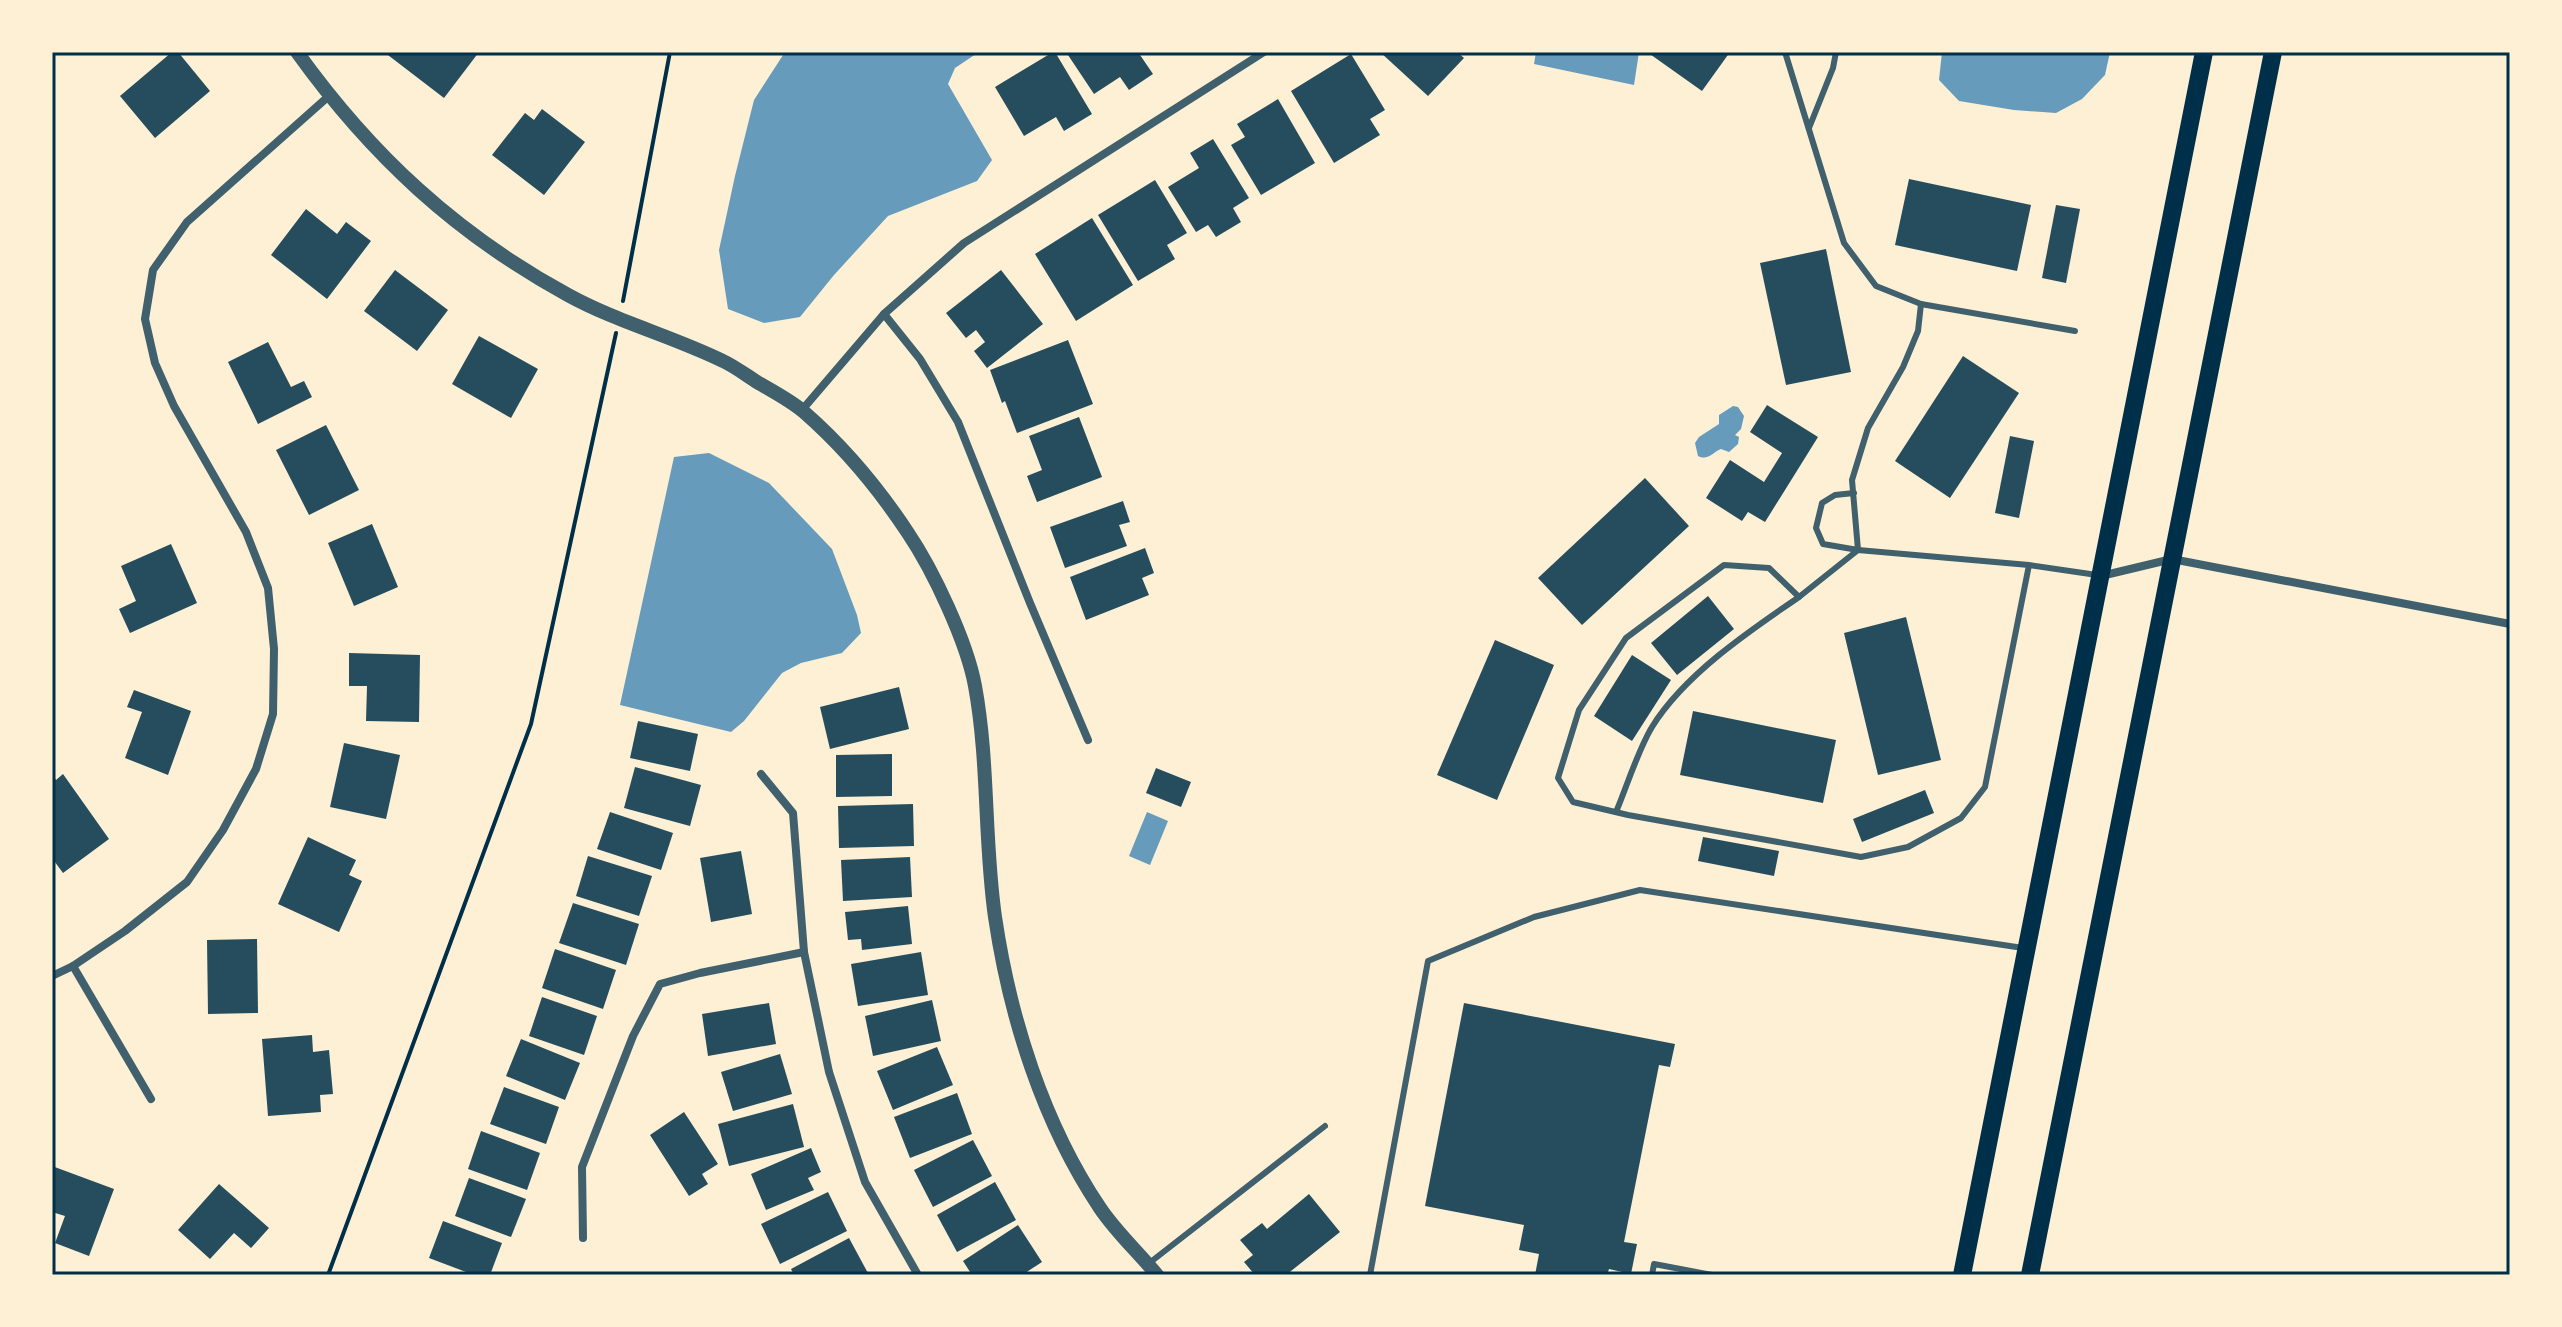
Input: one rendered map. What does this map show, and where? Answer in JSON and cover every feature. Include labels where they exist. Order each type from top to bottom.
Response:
[{"type":"main road","points":[[1962,1275],[2204,52]]},
{"type":"main road","points":[[2030,1275],[2273,52]]},
{"type":"street","points":[[297,52],[354,125],[407,181],[480,241],[572,297],[619,320],[724,361],[802,410],[869,478],[911,536],[951,614],[975,683],[986,777],[995,915],[1011,998],[1041,1093],[1066,1152],[1102,1212],[1153,1270]]},
{"type":"street","points":[[802,410],[884,314],[964,243],[1264,52]]},
{"type":"street","points":[[52,976],[73,966],[125,931],[187,882],[223,830],[256,769],[273,714],[274,649],[268,588],[246,532],[174,406],[155,363],[145,319],[153,270],[187,222],[330,95]]},
{"type":"street","points":[[884,314],[920,359],[958,422],[1088,740]]},
{"type":"street","points":[[2100,576],[2172,559],[2510,624]]},
{"type":"street","points":[[761,774],[793,813],[804,952],[829,1072],[865,1182],[918,1275]]},
{"type":"street","points":[[583,1238],[582,1167],[633,1036],[660,984],[804,952]]},
{"type":"street","points":[[73,966],[151,1099]]},
{"type":"lane","points":[[1785,52],[1844,243],[1876,286],[1921,304],[2075,331]]},
{"type":"lane","points":[[1809,128],[1833,68],[1836,52]]},
{"type":"lane","points":[[1858,550],[1852,480],[1868,428],[1903,367],[1918,331],[1921,304]]},
{"type":"lane","points":[[1854,493],[1835,495],[1822,503],[1816,528],[1823,544],[1858,550],[2029,565],[2100,576]]},
{"type":"lane","points":[[1616,812],[1652,727],[1688,683],[1748,632],[1799,597],[1858,550]]},
{"type":"lane","points":[[1799,597],[1769,568],[1724,565],[1626,638],[1579,710],[1558,778],[1573,802],[1861,857],[1908,847],[1961,818],[1985,787],[2029,565]]},
{"type":"lane","points":[[1370,1275],[1428,961],[1534,917],[1640,890],[2027,948]]},
{"type":"lane","points":[[1153,1270],[1325,1126]]},
{"type":"lane","points":[[1652,1275],[1654,1264],[1712,1275]]},
{"type":"path","points":[[623,304],[670,52]]},
{"type":"path","points":[[328,1275],[531,724],[617,329]]},
{"type":"water","points":[[785,52],[979,52],[955,68],[948,84],[992,160],[977,181],[888,216],[800,317],[764,323],[728,309],[719,250],[754,100]]},
{"type":"water","points":[[1536,52],[1639,52],[1634,85],[1534,64]]},
{"type":"water","points":[[1942,52],[2110,52],[2105,75],[2082,99],[2056,113],[1959,101],[1939,80]]},
{"type":"water","points":[[1733,406],[1738,407],[1744,416],[1741,429],[1735,435],[1739,437],[1738,444],[1729,452],[1721,449],[1708,457],[1698,456],[1695,443],[1699,437],[1719,424],[1719,415]]},
{"type":"water","points":[[709,453],[769,483],[832,549],[861,633],[842,653],[801,663],[782,673],[744,721],[731,732],[620,705],[674,457]]},
{"type":"water","points":[[1147,812],[1168,821],[1150,865],[1129,856]]},
{"type":"building","points":[[172,52],[178,52],[210,91],[155,138],[120,96]]},
{"type":"building","points":[[384,52],[479,52],[444,98]]},
{"type":"building","points":[[1053,52],[1092,114],[1064,131],[1056,117],[1024,136],[995,87]]},
{"type":"building","points":[[1072,52],[1138,52],[1153,74],[1129,90],[1120,77],[1094,94],[1068,55]]},
{"type":"building","points":[[1380,52],[1457,52],[1464,58],[1428,96]]},
{"type":"building","points":[[1647,52],[1730,52],[1702,91]]},
{"type":"building","points":[[1351,54],[1385,110],[1370,119],[1380,135],[1334,163],[1291,91]]},
{"type":"building","points":[[1278,99],[1315,163],[1261,195],[1231,145],[1245,137],[1237,124]]},
{"type":"building","points":[[542,109],[585,142],[544,195],[492,155],[525,113],[534,120]]},
{"type":"building","points":[[1213,139],[1249,198],[1233,208],[1241,222],[1216,237],[1208,225],[1196,232],[1168,187],[1199,168],[1190,153]]},
{"type":"building","points":[[1909,179],[2031,205],[2017,271],[1895,245]]},
{"type":"building","points":[[1155,180],[1187,233],[1167,245],[1175,259],[1138,281],[1098,215]]},
{"type":"building","points":[[2056,205],[2080,209],[2066,283],[2042,278]]},
{"type":"building","points":[[306,209],[337,234],[346,222],[371,241],[327,299],[271,255]]},
{"type":"building","points":[[1092,218],[1133,285],[1076,321],[1035,254]]},
{"type":"building","points":[[1826,249],[1851,372],[1786,385],[1760,263]]},
{"type":"building","points":[[395,270],[448,310],[417,351],[364,311]]},
{"type":"building","points":[[1001,270],[1043,324],[987,368],[974,351],[985,342],[976,330],[966,338],[946,313]]},
{"type":"building","points":[[479,336],[538,369],[511,418],[452,384]]},
{"type":"building","points":[[1068,340],[1093,404],[1017,433],[990,370]]},
{"type":"building","points":[[268,342],[291,387],[304,381],[312,397],[258,424],[228,362]]},
{"type":"building","points":[[1963,356],[2019,393],[1950,498],[1895,461]]},
{"type":"building","points":[[1767,405],[1818,437],[1765,522],[1748,512],[1742,521],[1706,498],[1730,460],[1764,482],[1782,453],[1750,432]]},
{"type":"building","points":[[1079,417],[1102,477],[1037,502],[1027,476],[1042,470],[1029,436]]},
{"type":"building","points":[[326,425],[359,490],[309,515],[276,450]]},
{"type":"building","points":[[2010,436],[2034,441],[2019,518],[1995,513]]},
{"type":"building","points":[[1645,478],[1689,526],[1582,625],[1538,578]]},
{"type":"building","points":[[1123,501],[1130,522],[1119,525],[1127,546],[1065,568],[1050,527]]},
{"type":"building","points":[[372,524],[398,587],[354,606],[328,543]]},
{"type":"building","points":[[171,544],[197,603],[130,633],[119,609],[136,601],[121,566]]},
{"type":"building","points":[[1145,548],[1154,573],[1142,578],[1149,595],[1086,620],[1070,577]]},
{"type":"building","points":[[1708,596],[1734,629],[1677,675],[1651,643]]},
{"type":"building","points":[[1906,617],[1941,760],[1878,775],[1844,633]]},
{"type":"building","points":[[1495,640],[1554,665],[1497,800],[1437,775]]},
{"type":"building","points":[[349,653],[420,655],[419,722],[366,721],[367,686],[349,686]]},
{"type":"building","points":[[1632,655],[1671,680],[1632,741],[1594,716]]},
{"type":"building","points":[[899,687],[909,729],[830,749],[820,707]]},
{"type":"building","points":[[134,690],[191,711],[168,775],[125,758],[142,712],[127,707]]},
{"type":"building","points":[[1693,711],[1836,740],[1823,803],[1680,775]]},
{"type":"building","points":[[638,721],[698,734],[690,771],[630,758]]},
{"type":"building","points":[[344,743],[400,755],[386,819],[330,807]]},
{"type":"building","points":[[892,754],[892,796],[836,797],[836,755]]},
{"type":"building","points":[[635,767],[701,785],[690,826],[624,808]]},
{"type":"building","points":[[1156,768],[1191,782],[1181,807],[1146,793]]},
{"type":"building","points":[[52,774],[56,780],[63,774],[109,839],[63,873],[52,858]]},
{"type":"building","points":[[1925,790],[1934,813],[1862,842],[1853,819]]},
{"type":"building","points":[[913,804],[914,846],[839,848],[838,806]]},
{"type":"building","points":[[610,812],[673,833],[661,870],[597,849]]},
{"type":"building","points":[[308,837],[356,860],[349,875],[362,881],[339,932],[278,904]]},
{"type":"building","points":[[1703,837],[1779,851],[1774,876],[1698,861]]},
{"type":"building","points":[[741,851],[752,914],[711,922],[700,858]]},
{"type":"building","points":[[588,856],[652,876],[639,916],[576,896]]},
{"type":"building","points":[[910,857],[912,897],[843,901],[841,860]]},
{"type":"building","points":[[573,903],[639,924],[626,965],[559,943]]},
{"type":"building","points":[[908,906],[912,944],[862,950],[861,939],[848,940],[845,912]]},
{"type":"building","points":[[257,939],[258,1013],[208,1014],[207,940]]},
{"type":"building","points":[[555,949],[616,970],[603,1009],[542,988]]},
{"type":"building","points":[[921,952],[928,995],[858,1006],[851,964]]},
{"type":"building","points":[[542,997],[597,1016],[584,1055],[529,1036]]},
{"type":"building","points":[[932,1000],[941,1041],[873,1056],[865,1016]]},
{"type":"building","points":[[769,1003],[776,1044],[708,1056],[702,1014]]},
{"type":"building","points":[[1464,1003],[1675,1044],[1670,1067],[1659,1065],[1624,1242],[1637,1244],[1631,1274],[1609,1269],[1607,1275],[1535,1275],[1539,1254],[1519,1250],[1524,1225],[1425,1206]]},
{"type":"building","points":[[312,1035],[313,1052],[329,1050],[333,1094],[320,1095],[321,1112],[268,1116],[262,1039]]},
{"type":"building","points":[[521,1039],[580,1063],[565,1100],[506,1076]]},
{"type":"building","points":[[937,1047],[953,1085],[893,1110],[877,1071]]},
{"type":"building","points":[[780,1054],[792,1094],[733,1111],[721,1072]]},
{"type":"building","points":[[504,1087],[559,1107],[546,1144],[490,1124]]},
{"type":"building","points":[[957,1093],[972,1134],[910,1158],[894,1117]]},
{"type":"building","points":[[793,1104],[804,1147],[729,1166],[718,1124]]},
{"type":"building","points":[[684,1112],[718,1164],[702,1174],[708,1184],[689,1196],[650,1135]]},
{"type":"building","points":[[481,1131],[540,1153],[527,1190],[468,1169]]},
{"type":"building","points":[[973,1140],[992,1176],[933,1207],[914,1170]]},
{"type":"building","points":[[811,1148],[821,1172],[808,1178],[814,1190],[766,1210],[751,1174]]},
{"type":"building","points":[[52,1166],[114,1189],[89,1256],[55,1243],[65,1216],[52,1212]]},
{"type":"building","points":[[469,1178],[526,1199],[511,1237],[455,1216]]},
{"type":"building","points":[[995,1182],[1016,1220],[957,1252],[937,1215]]},
{"type":"building","points":[[219,1184],[269,1228],[251,1248],[234,1233],[210,1259],[178,1230]]},
{"type":"building","points":[[828,1192],[847,1231],[780,1264],[761,1224]]},
{"type":"building","points":[[1309,1194],[1340,1232],[1286,1275],[1255,1275],[1244,1262],[1253,1255],[1240,1240],[1262,1223],[1267,1229]]},
{"type":"building","points":[[443,1221],[502,1243],[490,1275],[474,1275],[429,1258]]},
{"type":"building","points":[[1018,1225],[1042,1262],[1022,1275],[972,1275],[963,1261]]},
{"type":"building","points":[[849,1238],[869,1275],[794,1275],[791,1269]]}]
